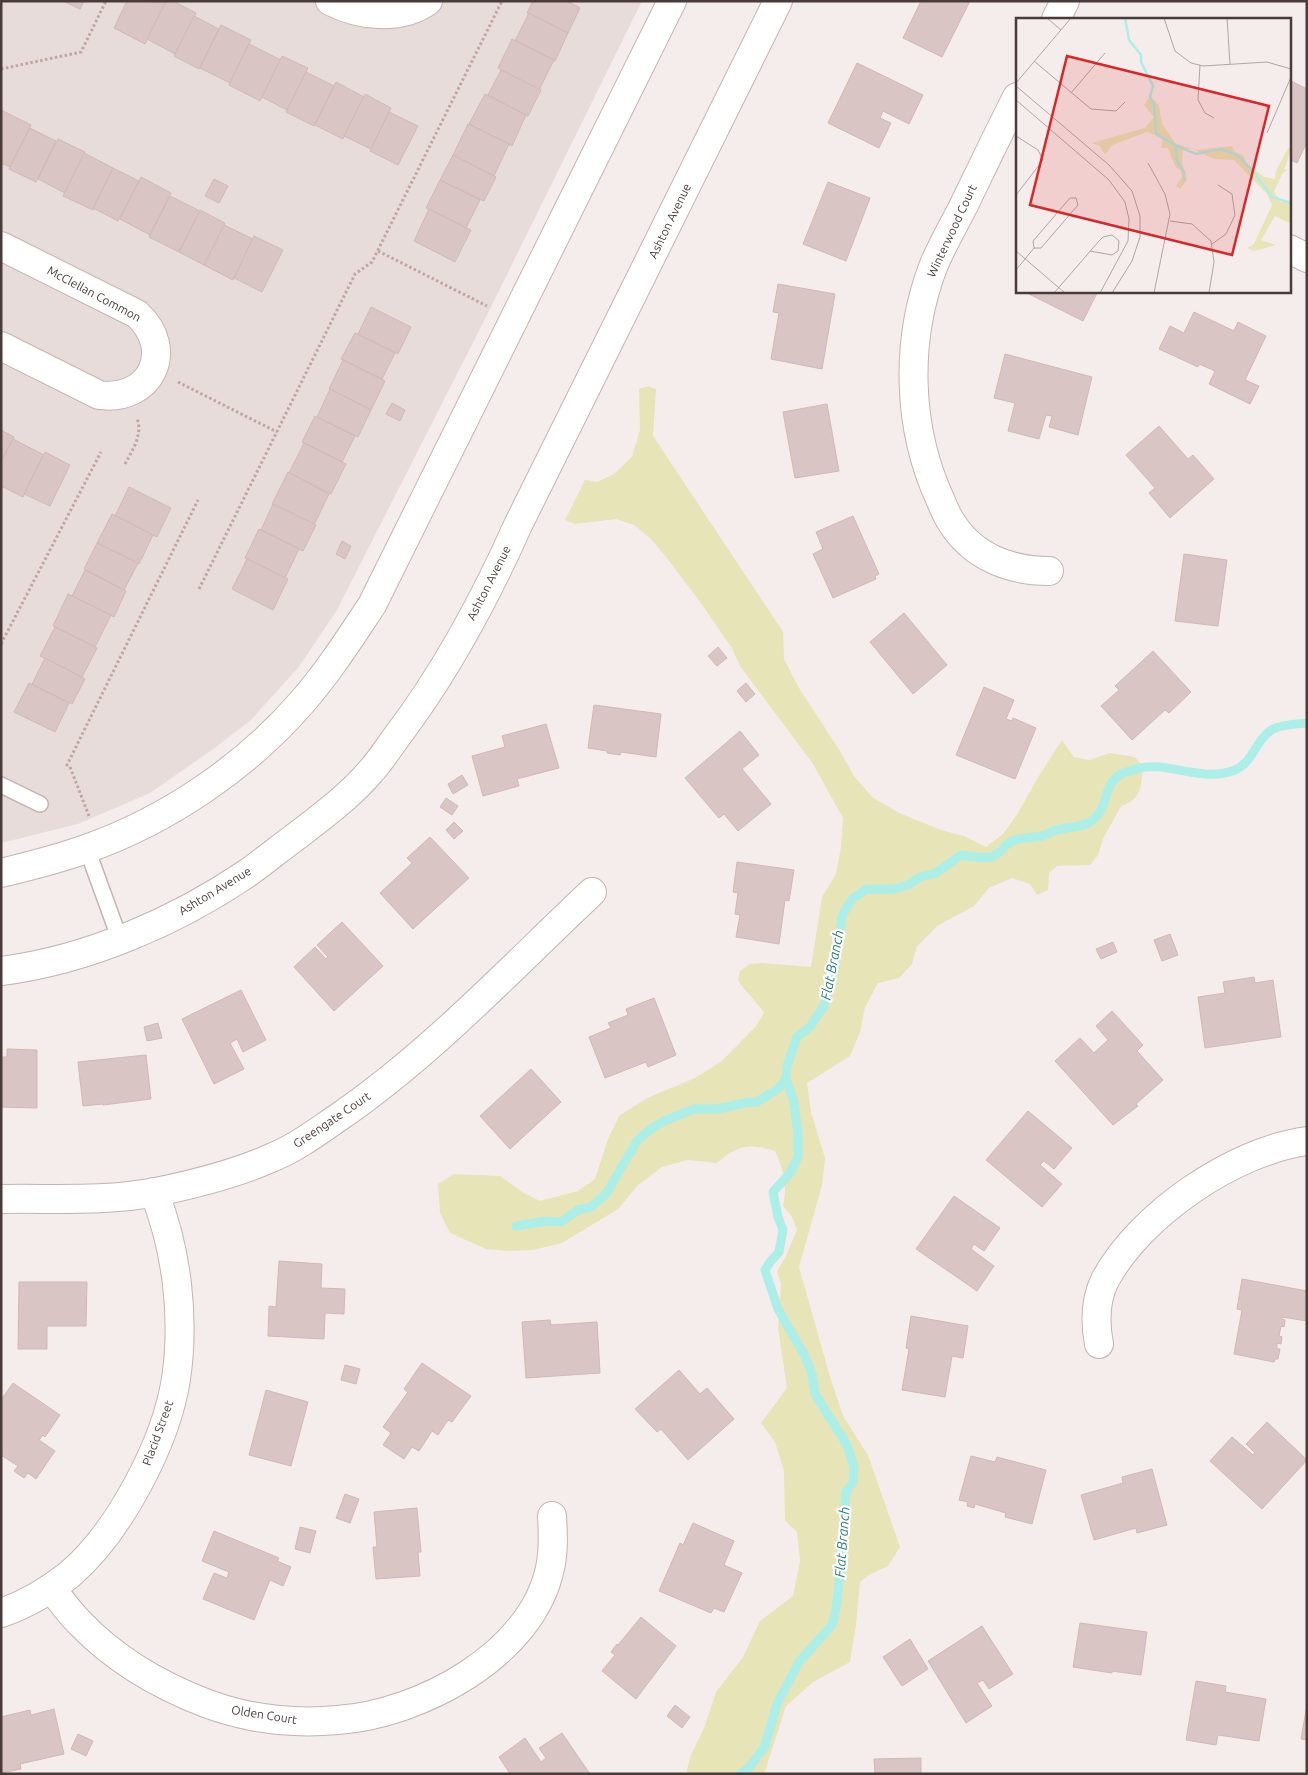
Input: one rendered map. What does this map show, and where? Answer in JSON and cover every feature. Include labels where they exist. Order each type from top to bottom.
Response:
[{"type":"street","points":[[330,1],[369,14],[396,14],[421,6],[428,1]]},
{"type":"street","points":[[1,873],[59,858],[94,846],[164,813],[218,779],[267,739],[303,701],[336,660],[372,605],[672,1]]},
{"type":"street","name":"Ashton Avenue","points":[[1,971],[77,954],[120,940],[182,911],[248,872],[324,815],[371,772],[414,714],[453,654],[496,574],[518,525],[778,1]]},
{"type":"street","points":[[1056,18],[1065,1]]},
{"type":"street","name":"Winterwood Court","points":[[1014,109],[934,266],[920,311],[915,349],[914,405],[920,442],[934,487],[950,520],[967,542],[985,556],[1011,567],[1032,571],[1049,571]]},
{"type":"street","name":"McClellan Common","points":[[1,246],[137,314],[146,323],[155,340],[156,358],[153,370]]},
{"type":"street","points":[[1290,250],[1307,258]]},
{"type":"street","points":[[1,346],[99,395],[112,397],[130,393],[146,381],[153,370]]},
{"type":"street","name":"Greengate Court","points":[[1,1199],[114,1198],[154,1192],[212,1179],[272,1158],[298,1145],[360,1102],[433,1043],[592,892]]},
{"type":"street","points":[[1099,1344],[1096,1328],[1096,1307],[1104,1281],[1118,1260],[1143,1230],[1178,1198],[1210,1177],[1253,1156],[1307,1141]]},
{"type":"street","name":"Placid Street","points":[[1,1613],[33,1600],[51,1588],[72,1572],[99,1543],[124,1508],[145,1470],[166,1420],[176,1379],[180,1318],[175,1267],[154,1192]]},
{"type":"street","name":"Olden Court","points":[[51,1588],[77,1620],[98,1640],[121,1658],[163,1684],[208,1704],[246,1715],[293,1722],[340,1720],[385,1712],[429,1696],[469,1674],[506,1645],[525,1623],[539,1600],[550,1569],[554,1539],[552,1516]]},
{"type":"lane","points":[[1,785],[40,804]]},
{"type":"lane","points":[[94,846],[120,940]]},
{"type":"path","points":[[1,70],[80,52],[106,1]]},
{"type":"path","points":[[199,589],[355,274],[372,262],[378,252],[502,1]]},
{"type":"path","points":[[378,252],[491,308]]},
{"type":"path","points":[[153,370],[277,432]]},
{"type":"path","points":[[125,464],[135,446],[140,427],[130,393]]},
{"type":"path","points":[[1,644],[101,452]]},
{"type":"path","points":[[94,846],[70,768],[67,765],[198,500]]},
{"type":"shaded area","points":[[1,1],[642,1],[486,317],[337,610],[298,668],[250,721],[150,793],[78,824],[1,843]]},
{"type":"shaded area","points":[[648,386],[656,389],[653,436],[783,632],[784,659],[799,688],[854,776],[872,797],[899,813],[941,830],[964,836],[986,847],[1003,834],[1018,813],[1062,740],[1074,757],[1089,760],[1110,753],[1135,757],[1143,767],[1142,781],[1137,796],[1121,806],[1103,839],[1098,855],[1090,865],[1057,866],[1049,873],[1048,890],[1037,895],[1030,884],[1012,878],[989,888],[974,906],[937,926],[917,946],[912,964],[899,978],[878,983],[865,1007],[860,1032],[850,1056],[807,1083],[811,1112],[825,1158],[822,1185],[799,1267],[843,1416],[868,1455],[900,1547],[888,1566],[869,1575],[860,1582],[850,1662],[813,1682],[786,1706],[764,1774],[686,1774],[690,1757],[704,1728],[716,1692],[743,1657],[760,1621],[793,1596],[800,1561],[797,1532],[785,1520],[784,1471],[775,1442],[761,1423],[787,1388],[778,1328],[781,1284],[777,1271],[786,1256],[797,1230],[792,1217],[783,1206],[784,1178],[775,1151],[758,1147],[744,1147],[731,1152],[717,1163],[687,1160],[662,1167],[638,1185],[618,1209],[562,1243],[533,1250],[509,1251],[486,1249],[450,1233],[440,1213],[438,1184],[454,1174],[500,1176],[522,1192],[540,1201],[578,1191],[595,1179],[608,1139],[619,1116],[647,1098],[695,1078],[722,1061],[756,1026],[764,1013],[738,980],[740,971],[750,964],[761,963],[811,967],[822,897],[836,874],[841,847],[843,818],[813,764],[740,666],[732,648],[666,557],[651,539],[634,525],[616,519],[575,524],[565,520],[585,480],[597,482],[614,474],[632,457],[640,430],[639,389]]},
{"type":"building","points":[[63,1],[84,1],[80,9]]},
{"type":"building","points":[[127,1],[166,2],[145,44],[114,28]]},
{"type":"building","points":[[166,1],[173,1],[196,13],[175,54],[147,39]]},
{"type":"building","points":[[533,1],[567,1],[580,8],[568,33],[527,13]]},
{"type":"building","points":[[921,1],[970,1],[942,57],[903,38]]},
{"type":"building","points":[[529,13],[568,33],[555,61],[515,41]]},
{"type":"building","points":[[194,16],[219,29],[199,69],[174,56]]},
{"type":"building","points":[[221,25],[251,40],[230,83],[200,68]]},
{"type":"building","points":[[512,39],[554,60],[539,90],[498,68]]},
{"type":"building","points":[[249,44],[281,60],[260,101],[229,85]]},
{"type":"building","points":[[282,56],[308,68],[287,110],[262,97]]},
{"type":"building","points":[[857,63],[923,95],[909,124],[883,111],[880,118],[891,123],[879,148],[828,123]]},
{"type":"building","points":[[501,70],[541,90],[528,116],[488,95]]},
{"type":"building","points":[[306,72],[334,86],[314,126],[286,112]]},
{"type":"building","points":[[1290,80],[1307,89],[1307,142],[1297,163],[1290,160]]},
{"type":"building","points":[[336,82],[364,97],[343,139],[315,125]]},
{"type":"building","points":[[365,94],[391,108],[371,149],[344,136]]},
{"type":"building","points":[[485,94],[526,115],[512,146],[469,124]]},
{"type":"building","points":[[1,110],[31,125],[10,167],[1,163]]},
{"type":"building","points":[[389,112],[418,126],[398,165],[370,151]]},
{"type":"building","points":[[468,124],[509,144],[494,176],[453,155]]},
{"type":"building","points":[[30,128],[56,141],[36,182],[9,169]]},
{"type":"building","points":[[58,139],[85,152],[65,193],[38,179]]},
{"type":"building","points":[[84,153],[113,168],[93,210],[63,196]]},
{"type":"building","points":[[453,155],[496,177],[484,201],[440,180]]},
{"type":"building","points":[[113,168],[139,181],[118,221],[93,208]]},
{"type":"building","points":[[141,177],[171,193],[150,235],[120,219]]},
{"type":"building","points":[[214,179],[228,186],[219,203],[205,196]]},
{"type":"building","points":[[440,180],[480,200],[466,228],[426,208]]},
{"type":"building","points":[[828,182],[870,198],[846,261],[803,244]]},
{"type":"building","points":[[170,196],[200,211],[179,252],[149,237]]},
{"type":"building","points":[[429,209],[471,230],[455,262],[414,241]]},
{"type":"building","points":[[200,210],[225,223],[204,265],[179,252]]},
{"type":"building","points":[[224,225],[253,239],[233,280],[204,265]]},
{"type":"building","points":[[254,236],[283,250],[262,292],[234,278]]},
{"type":"building","points":[[778,284],[835,294],[822,369],[771,359],[779,313],[773,312]]},
{"type":"building","points":[[1025,292],[1098,292],[1083,321]]},
{"type":"building","points":[[371,307],[411,327],[398,354],[358,334]]},
{"type":"building","points":[[1194,312],[1234,331],[1238,322],[1266,336],[1245,380],[1259,386],[1250,404],[1209,384],[1215,371],[1199,364],[1198,367],[1159,349],[1170,326],[1184,333]]},
{"type":"building","points":[[355,333],[395,353],[382,379],[341,359]]},
{"type":"building","points":[[1005,354],[1092,377],[1078,435],[1049,427],[1052,416],[1046,415],[1039,439],[1008,431],[1015,403],[994,398]]},
{"type":"building","points":[[343,360],[385,381],[371,410],[329,389]]},
{"type":"building","points":[[330,389],[371,410],[358,437],[317,417]]},
{"type":"building","points":[[392,403],[405,410],[400,421],[386,414]]},
{"type":"building","points":[[827,404],[839,471],[795,478],[783,412]]},
{"type":"building","points":[[315,416],[355,436],[342,462],[302,442]]},
{"type":"building","points":[[1159,426],[1188,459],[1193,455],[1214,479],[1170,518],[1149,493],[1155,488],[1126,455]]},
{"type":"building","points":[[1,430],[14,437],[1,462]]},
{"type":"building","points":[[13,439],[44,455],[23,497],[1,486],[1,462]]},
{"type":"building","points":[[304,443],[346,464],[331,494],[289,473]]},
{"type":"building","points":[[45,452],[70,465],[50,506],[24,494]]},
{"type":"building","points":[[288,472],[329,494],[314,525],[272,504]]},
{"type":"building","points":[[129,487],[171,508],[157,537],[115,516]]},
{"type":"building","points":[[273,504],[316,525],[303,551],[261,530]]},
{"type":"building","points":[[112,514],[153,535],[139,564],[97,543]]},
{"type":"building","points":[[853,516],[879,574],[875,576],[876,579],[833,598],[813,554],[823,549],[816,532]]},
{"type":"building","points":[[259,529],[299,549],[285,578],[245,558]]},
{"type":"building","points":[[342,541],[351,546],[345,559],[336,554]]},
{"type":"building","points":[[97,543],[138,563],[124,590],[84,569]]},
{"type":"building","points":[[1184,554],[1227,560],[1218,626],[1175,621]]},
{"type":"building","points":[[247,559],[288,579],[273,610],[232,589]]},
{"type":"building","points":[[85,570],[126,591],[114,617],[72,596]]},
{"type":"building","points":[[68,594],[111,615],[95,647],[53,626]]},
{"type":"building","points":[[904,613],[947,665],[913,694],[870,642]]},
{"type":"building","points":[[55,627],[97,648],[82,677],[40,656]]},
{"type":"building","points":[[718,647],[727,658],[717,666],[708,656]]},
{"type":"building","points":[[1153,651],[1191,692],[1169,713],[1165,710],[1132,740],[1101,706],[1119,690],[1115,686]]},
{"type":"building","points":[[45,658],[85,679],[72,704],[32,684]]},
{"type":"building","points":[[29,683],[69,703],[55,732],[14,712]]},
{"type":"building","points":[[746,683],[755,694],[746,702],[737,691]]},
{"type":"building","points":[[984,687],[1014,700],[1006,719],[1012,721],[1013,718],[1036,728],[1015,779],[956,755]]},
{"type":"building","points":[[594,705],[661,714],[656,757],[621,752],[620,755],[588,748]]},
{"type":"building","points":[[546,724],[559,768],[517,779],[519,786],[483,796],[472,756],[505,747],[502,736]]},
{"type":"building","points":[[740,731],[759,755],[742,769],[771,804],[738,831],[724,814],[719,818],[685,778]]},
{"type":"building","points":[[462,775],[468,785],[453,794],[448,784]]},
{"type":"building","points":[[446,798],[458,806],[452,815],[440,807]]},
{"type":"building","points":[[454,822],[463,831],[454,839],[446,830]]},
{"type":"building","points":[[430,837],[469,878],[413,929],[380,893],[412,863],[407,858]]},
{"type":"building","points":[[737,862],[794,870],[789,901],[785,900],[779,944],[736,937],[740,915],[735,914],[738,893],[733,892]]},
{"type":"building","points":[[342,922],[383,966],[334,1011],[294,967],[315,947],[326,959],[328,957],[317,945]]},
{"type":"building","points":[[1170,934],[1178,955],[1162,961],[1154,940]]},
{"type":"building","points":[[1113,942],[1117,952],[1101,959],[1096,949]]},
{"type":"building","points":[[1254,977],[1255,983],[1273,980],[1281,1037],[1205,1048],[1198,997],[1225,993],[1223,982]]},
{"type":"building","points":[[241,990],[266,1040],[243,1052],[237,1039],[230,1043],[244,1069],[214,1084],[182,1019]]},
{"type":"building","points":[[654,998],[676,1055],[648,1067],[646,1062],[605,1078],[589,1037],[611,1028],[608,1023],[628,1015],[626,1009]]},
{"type":"building","points":[[1112,1011],[1143,1045],[1137,1051],[1163,1080],[1136,1104],[1138,1106],[1113,1125],[1055,1061],[1080,1038],[1094,1053],[1108,1040],[1096,1026]]},
{"type":"building","points":[[158,1023],[162,1038],[147,1041],[144,1027]]},
{"type":"building","points":[[7,1049],[37,1050],[37,1108],[1,1107],[1,1057],[7,1057]]},
{"type":"building","points":[[146,1055],[151,1099],[83,1106],[78,1062]]},
{"type":"building","points":[[531,1069],[561,1102],[510,1149],[480,1116]]},
{"type":"building","points":[[1028,1111],[1072,1148],[1054,1169],[1044,1161],[1040,1165],[1062,1184],[1042,1207],[986,1160]]},
{"type":"building","points":[[954,1196],[1000,1228],[984,1251],[974,1244],[971,1249],[994,1266],[977,1291],[916,1249]]},
{"type":"building","points":[[279,1261],[322,1264],[321,1288],[345,1289],[344,1314],[325,1313],[324,1339],[268,1336],[269,1306],[276,1307]]},
{"type":"building","points":[[1242,1279],[1307,1291],[1307,1321],[1282,1317],[1285,1320],[1284,1327],[1281,1326],[1279,1336],[1282,1337],[1281,1344],[1277,1343],[1277,1349],[1280,1349],[1278,1359],[1275,1359],[1274,1362],[1234,1354],[1242,1310],[1237,1309]]},
{"type":"building","points":[[19,1282],[87,1282],[86,1326],[47,1326],[47,1349],[18,1349]]},
{"type":"building","points":[[911,1316],[968,1326],[963,1358],[952,1356],[945,1397],[902,1390],[909,1349],[906,1348]]},
{"type":"building","points":[[550,1320],[551,1325],[597,1322],[600,1373],[526,1378],[522,1322]]},
{"type":"building","points":[[422,1363],[471,1396],[452,1422],[448,1420],[438,1435],[432,1431],[419,1451],[412,1447],[404,1459],[383,1445],[391,1433],[383,1427],[408,1392],[404,1389]]},
{"type":"building","points":[[345,1365],[360,1369],[356,1384],[341,1380]]},
{"type":"building","points":[[679,1370],[700,1394],[707,1388],[734,1419],[688,1460],[661,1429],[657,1432],[635,1409]]},
{"type":"building","points":[[13,1383],[60,1415],[45,1437],[43,1435],[39,1440],[55,1451],[36,1479],[28,1473],[24,1478],[14,1471],[18,1466],[1,1455],[1,1400]]},
{"type":"building","points":[[266,1390],[308,1402],[291,1466],[249,1455]]},
{"type":"building","points":[[1267,1422],[1307,1460],[1262,1509],[1210,1461],[1232,1437],[1253,1455],[1255,1453],[1246,1444]]},
{"type":"building","points":[[971,1456],[995,1462],[997,1457],[1046,1470],[1032,1524],[1005,1517],[1006,1513],[975,1504],[974,1508],[967,1506],[968,1502],[959,1500]]},
{"type":"building","points":[[1152,1469],[1167,1525],[1137,1533],[1136,1528],[1094,1540],[1081,1495],[1123,1483],[1122,1477]]},
{"type":"building","points":[[345,1494],[359,1499],[350,1523],[336,1518]]},
{"type":"building","points":[[417,1508],[421,1552],[418,1552],[420,1576],[376,1579],[373,1547],[377,1547],[374,1512]]},
{"type":"building","points":[[693,1523],[734,1541],[724,1565],[742,1573],[724,1612],[714,1608],[711,1613],[659,1591],[680,1543],[683,1545]]},
{"type":"building","points":[[300,1527],[316,1531],[310,1553],[295,1549]]},
{"type":"building","points":[[214,1531],[279,1558],[277,1561],[291,1567],[283,1586],[270,1580],[254,1620],[203,1599],[214,1573],[227,1578],[229,1572],[202,1561]]},
{"type":"building","points":[[641,1617],[676,1646],[636,1699],[602,1671],[615,1655],[611,1652]]},
{"type":"building","points":[[1080,1623],[1147,1632],[1141,1675],[1073,1667]]},
{"type":"building","points":[[982,1626],[1013,1674],[989,1689],[983,1680],[977,1683],[992,1706],[966,1723],[928,1661]]},
{"type":"building","points":[[910,1639],[928,1669],[902,1686],[883,1657]]},
{"type":"building","points":[[1196,1681],[1226,1686],[1225,1692],[1266,1699],[1259,1741],[1218,1735],[1216,1745],[1186,1740]]},
{"type":"building","points":[[675,1705],[690,1717],[682,1728],[667,1716]]},
{"type":"building","points":[[1307,1705],[1307,1740],[1301,1739]]},
{"type":"building","points":[[54,1709],[64,1754],[20,1764],[21,1769],[1,1773],[1,1717],[30,1710],[31,1715]]},
{"type":"building","points":[[562,1733],[590,1774],[510,1774],[499,1757],[525,1738],[541,1762],[546,1758],[539,1748]]},
{"type":"building","points":[[78,1734],[93,1741],[86,1756],[71,1749]]},
{"type":"building","points":[[921,1758],[921,1774],[875,1774],[874,1759]]},
{"type":"waterway","name":"Flat Branch","points":[[740,1774],[749,1768],[765,1746],[777,1704],[799,1662],[832,1625],[839,1583],[846,1492],[853,1482],[854,1467],[847,1445],[815,1394],[812,1374],[805,1356],[778,1309],[765,1270],[779,1252],[783,1230],[778,1217],[773,1192],[790,1173],[798,1157],[798,1134],[794,1102],[786,1079],[787,1066],[797,1037],[810,1027],[824,1006],[835,967],[842,916],[852,899],[867,889],[894,889],[908,885],[920,877],[936,873],[961,855],[980,858],[991,857],[1012,841],[1042,836],[1054,831],[1089,823],[1102,809],[1110,785],[1119,775],[1131,770],[1157,767],[1196,773],[1222,774],[1241,767],[1265,735],[1273,729],[1307,723]]},
{"type":"waterway","points":[[516,1226],[546,1221],[561,1222],[578,1210],[591,1207],[606,1194],[637,1141],[662,1122],[694,1109],[717,1109],[757,1102],[778,1089],[786,1079]]}]
